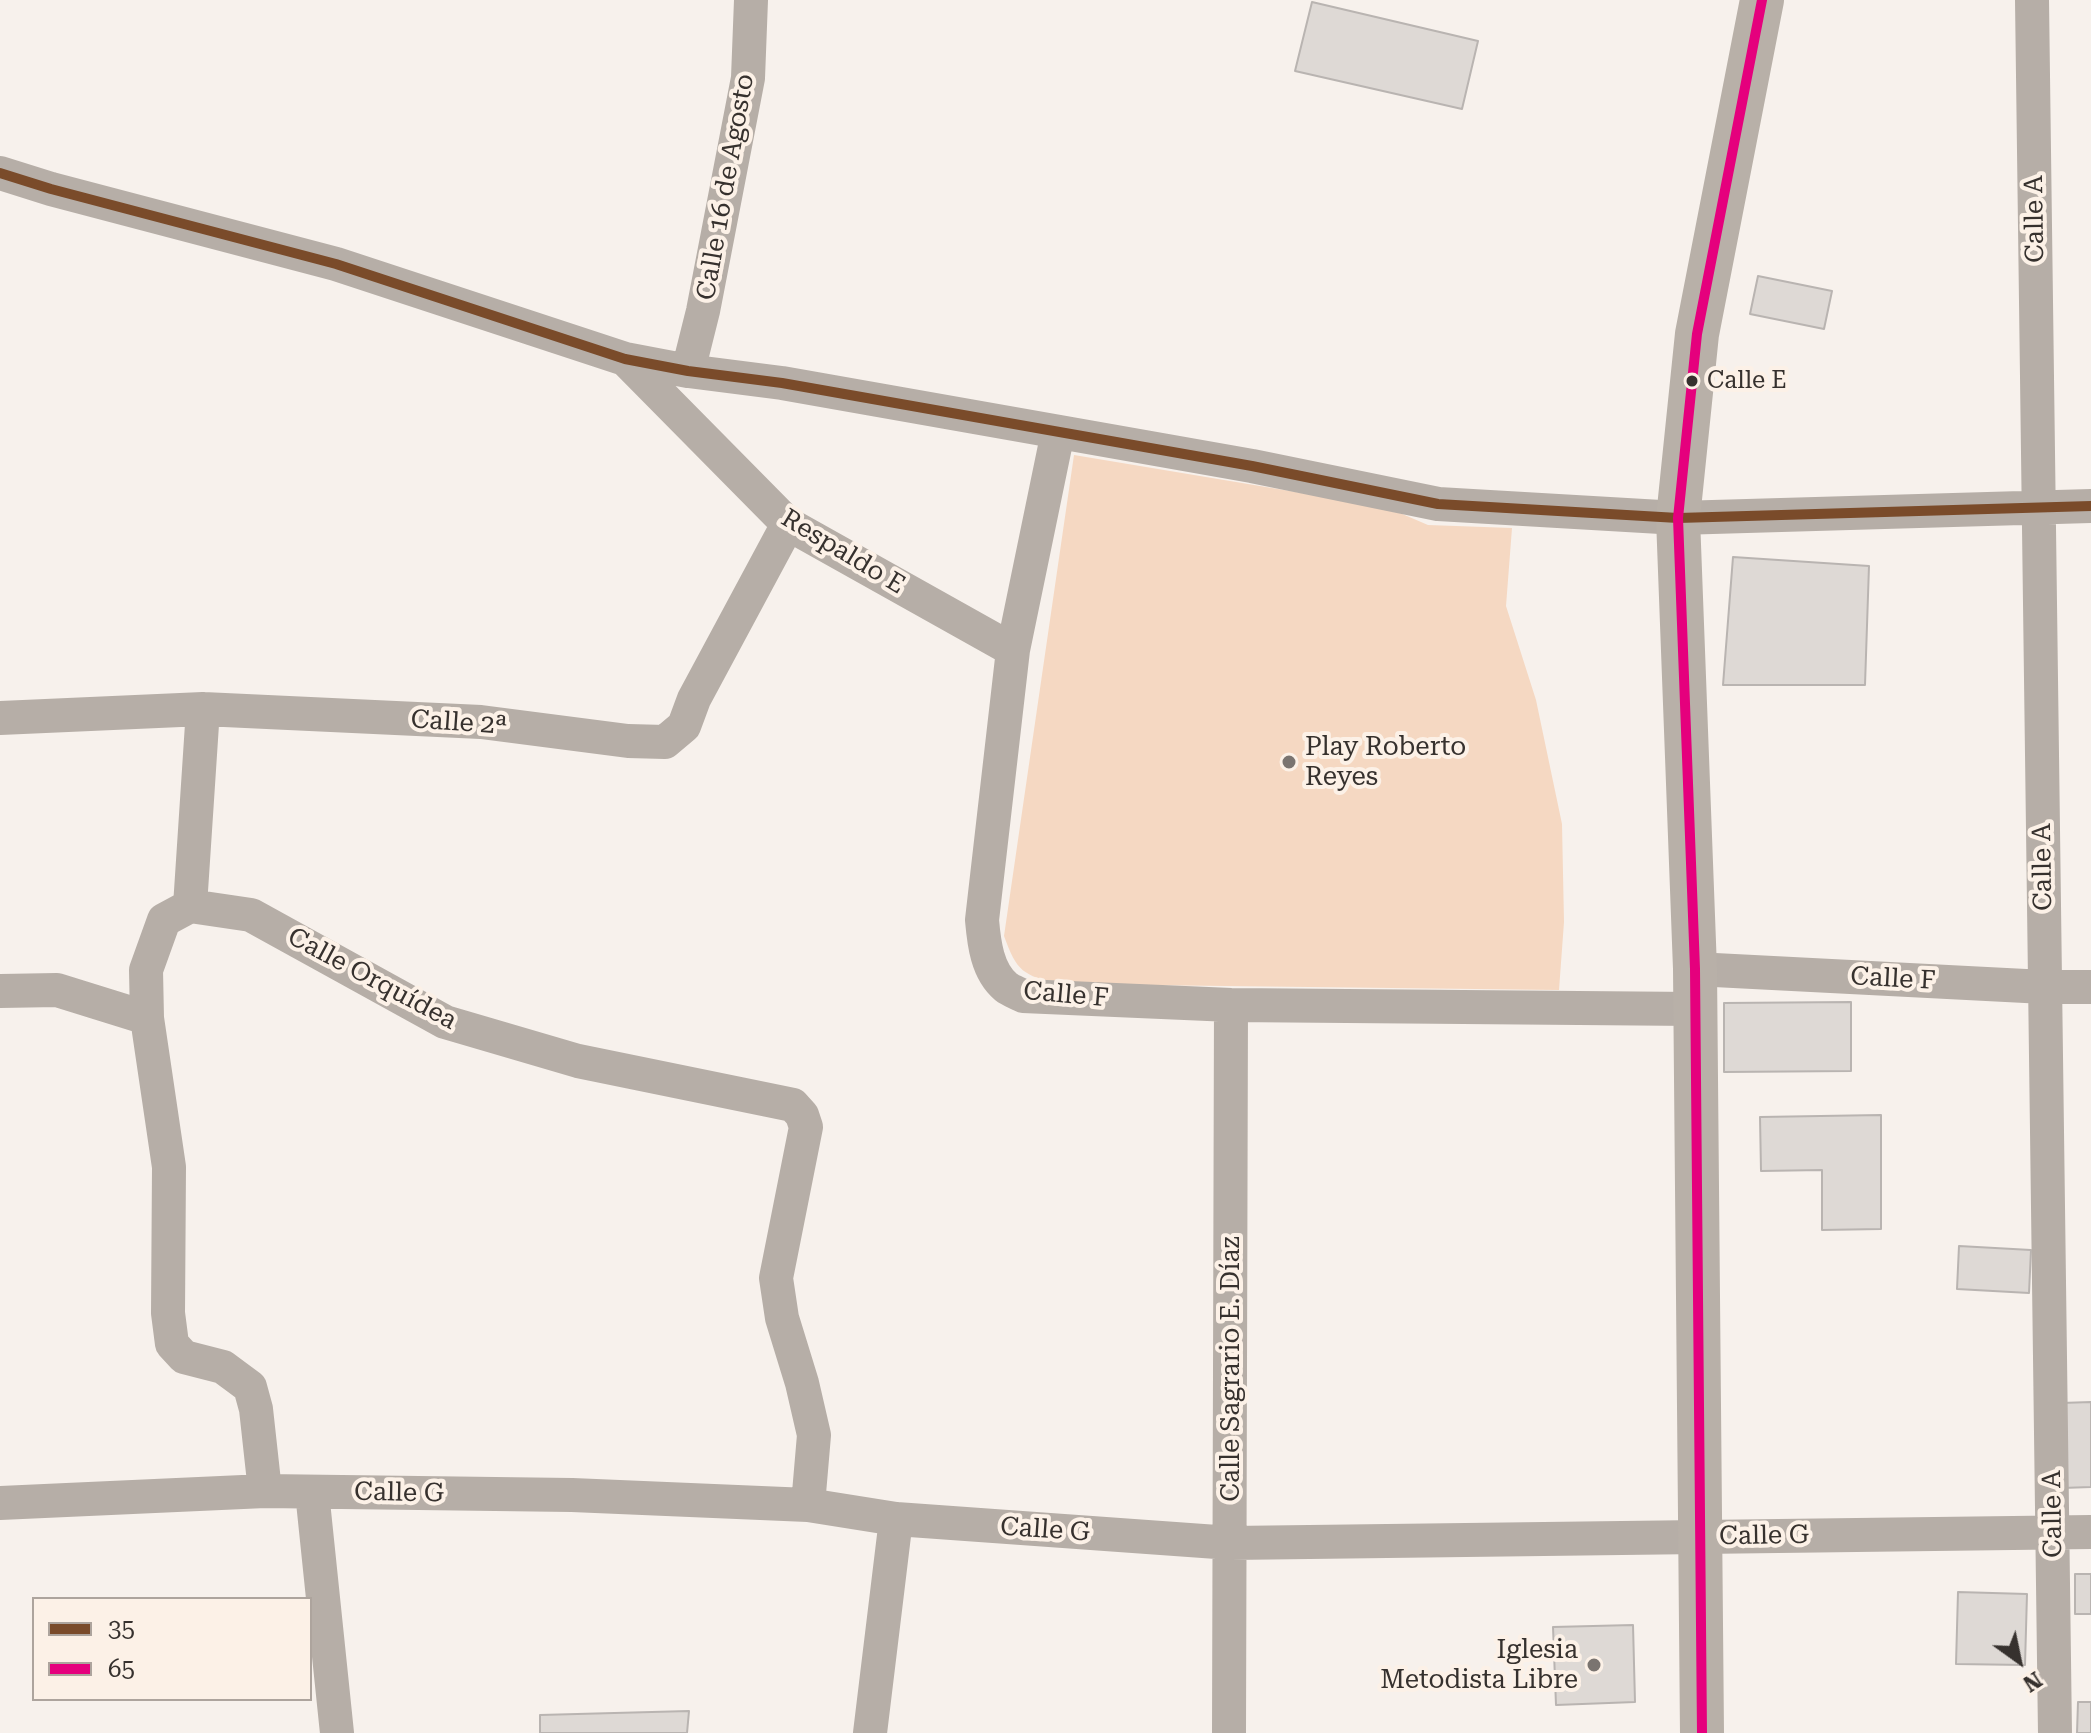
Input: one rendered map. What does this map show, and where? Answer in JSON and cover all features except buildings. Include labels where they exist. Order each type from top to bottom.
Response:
[{"type":"main road","points":[[1702,1733],[1695,989],[1678,518],[1697,334],[1762,0]]},
{"type":"street","name":"Calle 16 de Agosto","points":[[688,371],[703,311],[748,78],[751,0]]},
{"type":"street","name":"Calle A","points":[[2032,0],[2055,1733]]},
{"type":"street","points":[[0,173],[336,264],[625,359],[782,383],[1252,466],[1438,504],[1678,518],[2091,506]]},
{"type":"street","name":"Respaldo E","points":[[625,359],[788,524],[1013,650]]},
{"type":"street","name":"Calle F","points":[[1058,432],[1013,650],[982,920],[984,944],[991,967],[1005,986],[1023,996],[1231,1005],[1695,989],[2091,987]]},
{"type":"street","name":"Calle 2ª","points":[[0,718],[203,709],[481,722],[628,741],[665,742],[684,726],[694,699],[788,524]]},
{"type":"street","points":[[203,709],[190,906],[164,920],[146,970],[147,1018],[169,1167],[168,1313],[172,1344],[184,1357],[223,1367],[250,1387],[256,1409],[265,1491]]},
{"type":"street","name":"Calle Orquídea","points":[[190,906],[251,915],[445,1022],[578,1061],[793,1105],[802,1115],[806,1127],[776,1278],[782,1318],[814,1435],[808,1505]]},
{"type":"street","points":[[0,991],[57,990],[147,1018]]},
{"type":"street","name":"Calle Sagrario E. Díaz","points":[[1229,1733],[1231,1005]]},
{"type":"street","name":"Calle G","points":[[0,1503],[265,1491],[572,1495],[808,1505],[896,1519],[1231,1543],[2091,1532]]},
{"type":"street","points":[[312,1492],[337,1733]]},
{"type":"street","points":[[870,1733],[896,1519]]},
{"type":"shaded area","name":"Play Roberto Reyes","points":[[1074,455],[1386,507],[1428,525],[1512,528],[1506,606],[1536,700],[1562,824],[1564,922],[1559,990],[1059,984],[1037,978],[1018,965],[1004,936]]},
{"type":"transit line","name":"65","points":[[1702,1733],[1695,969],[1678,518],[1697,334],[1762,0]]},
{"type":"transit line","name":"35","points":[[0,173],[336,264],[625,359],[782,383],[1252,466],[1438,504],[1678,518],[2091,506]]},
{"type":"place","name":"Calle E","points":[[1692,381]]},
{"type":"place","name":"Play Roberto Reyes","points":[[1289,762]]},
{"type":"place","name":"Iglesia Metodista Libre","points":[[1594,1665]]}]
